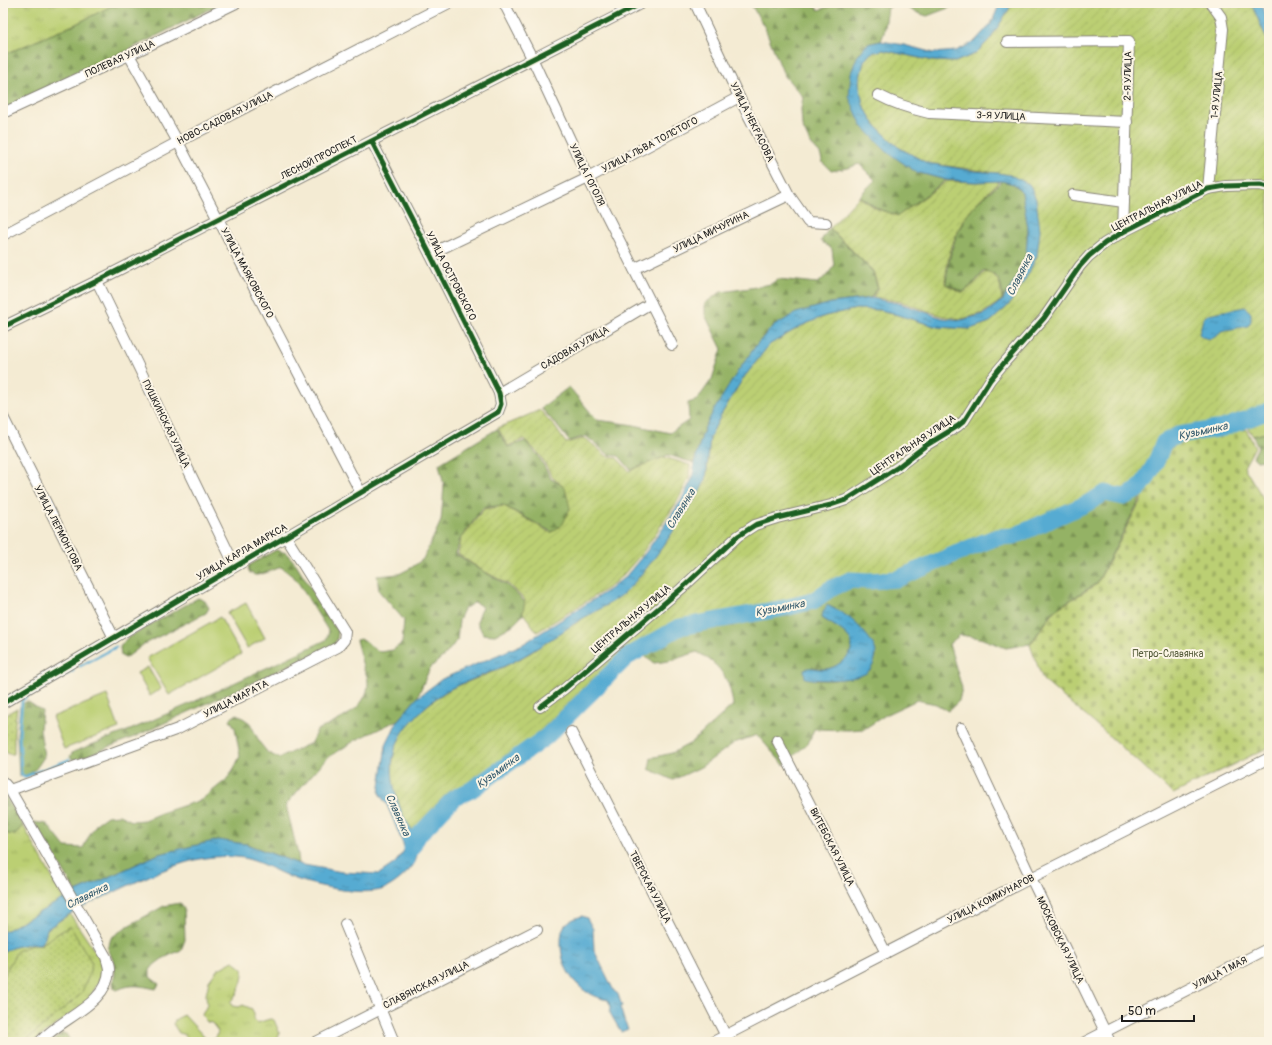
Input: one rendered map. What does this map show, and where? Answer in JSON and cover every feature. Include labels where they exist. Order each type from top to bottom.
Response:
[{"type":"street","name":"ПОЛЕВАЯ УЛИЦА","points":[[3,113],[129,55],[236,3]]},
{"type":"street","name":"НОВО-САДОВАЯ УЛИЦА","points":[[3,235],[178,142],[449,3]]},
{"type":"street","name":"УЛИЦА ГОГОЛЯ","points":[[504,3],[532,58],[588,178],[672,345]]},
{"type":"street","name":"ЛЕСНОЙ ПРОСПЕКТ","points":[[3,328],[97,282],[218,218],[372,142],[532,58],[642,3]]},
{"type":"street","name":"УЛИЦА НЕКРАСОВА","points":[[695,3],[739,97],[789,195],[808,222],[826,223]]},
{"type":"street","name":"1-Я УЛИЦА","points":[[1208,189],[1223,29],[1221,17],[1212,3]]},
{"type":"street","name":"2-Я УЛИЦА","points":[[1008,42],[1128,42],[1123,232]]},
{"type":"street","name":"УЛИЦА МАЯКОВСКОГО","points":[[129,55],[178,142],[361,493]]},
{"type":"street","name":"3-Я УЛИЦА","points":[[878,95],[895,104],[909,109],[930,113],[1127,122]]},
{"type":"street","name":"УЛИЦА ЛЬВА ТОЛСТОГО","points":[[430,254],[588,178],[739,97]]},
{"type":"street","name":"УЛИЦА ОСТРОВСКОГО","points":[[372,142],[499,393],[502,404],[498,412],[490,418]]},
{"type":"street","name":"ЦЕНТРАЛЬНАЯ УЛИЦА","points":[[540,707],[564,689],[681,589],[738,536],[755,525],[777,518],[831,506],[846,500],[898,466],[925,446],[958,426],[964,421],[995,374],[1044,318],[1080,266],[1089,256],[1105,243],[1123,232],[1208,189],[1226,186],[1260,185],[1269,187]]},
{"type":"street","name":"УЛИЦА МИЧУРИНА","points":[[634,269],[789,195]]},
{"type":"street","points":[[1073,195],[1124,202]]},
{"type":"street","name":"ПУШКИНСКАЯ УЛИЦА","points":[[97,282],[236,566]]},
{"type":"street","name":"САДОВАЯ УЛИЦА","points":[[499,393],[651,303]]},
{"type":"street","name":"УЛИЦА ЛЕРМОНТОВА","points":[[3,417],[114,638]]},
{"type":"street","name":"УЛИЦА КАРЛА МАРКСА","points":[[3,703],[490,418]]},
{"type":"street","name":"УЛИЦА МАРАТА","points":[[6,786],[178,729],[338,647],[344,640],[345,632],[286,537]]},
{"type":"street","name":"МОСКОВСКАЯ УЛИЦА","points":[[961,728],[1110,1042]]},
{"type":"street","name":"ТВЕРСКАЯ УЛИЦА","points":[[571,732],[728,1039]]},
{"type":"street","name":"ВИТЕБСКАЯ УЛИЦА","points":[[777,740],[886,953]]},
{"type":"street","name":"УЛИЦА КОММУНАРОВ","points":[[713,1042],[728,1039],[886,953],[1269,758]]},
{"type":"street","points":[[6,786],[106,957],[109,968],[107,979],[99,993],[90,1004],[50,1032],[40,1042]]},
{"type":"street","points":[[345,924],[394,1042]]},
{"type":"street","name":"СЛАВЯНСКАЯ УЛИЦА","points":[[316,1042],[380,1008],[537,930]]},
{"type":"street","name":"УЛИЦА 1 МАЯ","points":[[1085,1042],[1269,948]]},
{"type":"green space","points":[[3,3],[117,3],[76,24],[3,55]]},
{"type":"green space","points":[[117,3],[222,3],[3,113],[3,55],[76,24]]},
{"type":"green space","points":[[750,3],[810,3],[819,10],[835,3],[897,3],[888,8],[884,33],[881,41],[867,44],[916,172],[946,180],[898,216],[877,208],[859,196],[875,180],[859,164],[848,168],[831,171],[823,163],[820,154],[810,143],[802,126],[801,109],[803,97],[784,75],[765,28]]},
{"type":"green space","points":[[899,3],[953,3],[951,7],[927,16],[915,12]]},
{"type":"green space","points":[[1011,3],[1251,3],[1269,44],[1269,411],[1223,428],[1178,435],[1164,442],[1156,462],[1145,481],[1138,490],[1124,497],[1105,493],[1086,504],[1014,536],[997,537],[897,579],[869,581],[850,580],[830,589],[813,601],[784,608],[680,627],[627,657],[546,737],[471,790],[454,798],[416,838],[403,816],[393,787],[392,767],[395,747],[404,729],[423,709],[450,689],[500,669],[530,653],[578,621],[622,595],[643,573],[668,539],[706,479],[710,437],[742,380],[769,345],[801,326],[825,316],[856,309],[881,310],[938,327],[970,329],[990,322],[1008,306],[1025,280],[1037,256],[1036,199],[1010,175],[927,163],[898,147],[875,125],[863,105],[859,82],[864,61],[871,53],[883,50],[933,61],[955,62],[975,54],[991,38],[1009,9]]},
{"type":"green space","points":[[947,181],[1000,181],[974,205],[960,226],[952,245],[945,284],[963,293],[985,272],[994,276],[999,282],[1002,300],[983,313],[962,319],[942,316],[902,302],[873,297],[878,287],[873,271],[830,228],[859,197],[877,209],[898,216]]},
{"type":"green space","points":[[1002,181],[1014,184],[1022,192],[1028,228],[1026,255],[1015,280],[1003,300],[1000,281],[994,275],[984,271],[973,284],[963,292],[946,284],[951,254],[961,225],[972,208]]},
{"type":"green space","points":[[829,228],[873,272],[877,287],[871,298],[831,303],[772,327],[757,344],[738,371],[704,429],[694,463],[668,455],[631,470],[619,456],[609,455],[586,436],[569,441],[541,408],[569,387],[597,420],[634,425],[670,433],[689,420],[688,403],[697,400],[712,379],[722,349],[705,315],[705,303],[721,292],[771,284],[778,279],[818,283],[834,266],[832,249],[821,241]]},
{"type":"green space","points":[[540,410],[555,427],[566,443],[585,438],[608,457],[617,458],[629,471],[664,457],[690,465],[689,478],[677,502],[643,552],[623,575],[608,588],[537,632],[523,613],[525,600],[508,584],[480,569],[458,554],[461,539],[484,509],[504,506],[551,533],[563,524],[570,508],[565,488],[552,477],[540,455],[524,439],[508,446],[498,428]]},
{"type":"green space","points":[[1269,416],[1269,432],[1253,436],[1246,425]]},
{"type":"green space","name":"Петро-Славянка","points":[[1244,425],[1255,447],[1244,467],[1269,506],[1269,747],[1173,794],[1106,733],[1043,680],[1030,645],[1055,610],[1097,584],[1166,452],[1182,440]]},
{"type":"green space","points":[[497,429],[508,447],[525,441],[538,455],[551,479],[565,486],[571,507],[564,524],[552,532],[503,505],[483,508],[460,539],[456,554],[507,585],[525,602],[523,615],[513,625],[495,635],[483,634],[477,622],[482,607],[475,602],[464,609],[459,620],[457,640],[446,654],[430,668],[417,698],[398,720],[356,740],[327,758],[286,805],[299,864],[246,844],[159,854],[76,892],[34,822],[47,824],[65,847],[83,848],[97,823],[107,816],[119,815],[132,821],[144,820],[201,800],[226,780],[233,771],[240,756],[235,728],[230,719],[237,714],[250,723],[260,743],[268,753],[279,758],[311,743],[317,730],[334,723],[358,707],[367,691],[368,682],[356,640],[361,639],[380,652],[393,650],[402,643],[404,620],[379,591],[377,576],[399,574],[411,568],[423,559],[441,521],[444,486],[439,464]]},
{"type":"green space","points":[[1269,432],[1269,463],[1264,460],[1257,461],[1253,457],[1258,447],[1253,436]]},
{"type":"green space","points":[[1138,490],[1144,491],[1097,583],[1054,610],[1030,644],[1006,648],[980,638],[960,635],[949,644],[962,688],[959,701],[948,711],[936,704],[917,700],[887,714],[864,729],[814,729],[809,742],[784,765],[757,735],[734,743],[701,767],[673,780],[649,769],[651,758],[672,753],[691,743],[733,705],[729,687],[722,673],[718,667],[705,657],[697,652],[669,661],[654,663],[644,656],[645,647],[680,627],[784,608],[813,601],[830,589],[850,580],[869,581],[962,551],[997,537],[1014,536],[1086,504],[1105,493],[1124,497]],"holes":[[[827,605],[842,613],[863,632],[856,677],[816,680],[812,667],[825,669],[838,665],[850,653],[851,647],[851,642],[848,636],[840,629],[822,618]]]},
{"type":"green space","points":[[276,550],[286,553],[296,564],[338,632],[334,645],[134,737],[76,760],[72,759],[70,756],[73,752],[130,730],[187,705],[326,640],[329,632],[296,579],[281,567],[257,575],[249,572],[248,566]]},
{"type":"green space","points":[[198,598],[205,601],[209,608],[206,613],[144,644],[126,658],[121,656],[120,647],[127,638]]},
{"type":"green space","points":[[246,603],[265,638],[247,648],[227,613]]},
{"type":"green space","points":[[220,617],[241,654],[169,695],[147,658]]},
{"type":"green space","points":[[148,667],[161,689],[150,696],[137,673]]},
{"type":"green space","points":[[107,695],[119,728],[64,749],[52,717]]},
{"type":"green space","points":[[27,701],[42,711],[40,729],[44,757],[31,773],[19,777],[17,734],[20,706]]},
{"type":"green space","points":[[17,708],[14,731],[14,754],[8,754],[3,748],[3,716]]},
{"type":"green space","points":[[3,793],[23,825],[15,835],[3,833]]},
{"type":"green space","points":[[23,825],[64,899],[3,932],[3,833],[15,835]]},
{"type":"green space","points":[[180,903],[184,909],[185,940],[181,950],[162,959],[150,970],[150,977],[159,984],[156,989],[136,986],[127,986],[117,990],[114,988],[113,982],[115,974],[113,960],[108,949],[111,938],[126,927],[164,906]]},
{"type":"green space","points":[[70,914],[100,959],[102,969],[99,981],[88,1001],[35,1042],[24,1042],[81,994],[70,926],[40,945],[32,945],[18,951],[3,977],[3,953],[16,947],[25,945],[40,944],[45,938],[47,929]]},
{"type":"green space","points":[[70,926],[92,963],[88,978],[81,994],[24,1042],[3,1042],[3,977],[17,951],[32,945],[40,945]]},
{"type":"green space","points":[[233,961],[243,969],[243,978],[236,995],[230,1002],[232,1006],[239,1007],[243,1005],[252,1009],[254,1019],[257,1023],[270,1019],[274,1020],[280,1034],[278,1037],[280,1042],[189,1042],[183,1034],[179,1033],[173,1024],[176,1019],[184,1015],[208,1041],[216,1038],[218,1031],[212,1023],[207,1022],[202,1015],[207,1005],[206,995],[209,981],[217,970]]},
{"type":"green space","points":[[62,1033],[66,1034],[71,1042],[52,1042]]},
{"type":"water","name":"Славянка","points":[[1000,3],[1011,3],[1009,9],[991,38],[975,54],[955,62],[933,61],[883,50],[871,53],[864,61],[859,82],[863,105],[875,125],[898,147],[927,163],[1010,175],[1029,184],[1036,199],[1040,230],[1037,256],[1025,280],[1008,306],[990,322],[970,329],[938,327],[881,310],[856,309],[825,316],[801,326],[769,345],[742,380],[710,437],[706,479],[699,493],[664,545],[634,583],[614,601],[580,620],[523,657],[443,693],[421,711],[404,731],[394,754],[392,765],[393,777],[398,802],[416,839],[417,854],[416,860],[410,870],[392,885],[384,889],[374,891],[349,891],[309,883],[288,876],[249,859],[221,856],[207,858],[179,864],[165,869],[84,906],[47,929],[45,938],[40,944],[16,947],[3,953],[3,932],[76,892],[159,854],[218,840],[246,844],[299,864],[342,872],[379,874],[395,863],[405,849],[387,805],[379,793],[386,745],[398,720],[417,698],[442,679],[523,644],[610,589],[626,576],[646,552],[681,501],[693,477],[694,463],[704,429],[738,371],[757,344],[772,327],[796,313],[831,303],[871,298],[902,304],[942,318],[962,320],[984,314],[1003,300],[1015,280],[1026,255],[1028,228],[1022,192],[1014,184],[1002,181],[975,182],[946,180],[916,172],[887,152],[862,126],[849,97],[851,73],[857,57],[867,44],[881,41],[934,53],[956,51],[974,42],[991,24]]},
{"type":"water","points":[[1251,3],[1261,3],[1269,23],[1269,44]]},
{"type":"water","points":[[1245,307],[1251,313],[1251,321],[1248,326],[1221,331],[1217,336],[1210,339],[1202,337],[1199,334],[1203,319],[1208,314]]},
{"type":"water","points":[[827,605],[852,620],[865,633],[873,644],[876,653],[875,661],[868,672],[846,679],[819,680],[805,678],[804,669],[828,669],[838,665],[850,653],[852,646],[847,635],[822,618],[823,612]]},
{"type":"water","points":[[582,916],[587,918],[593,929],[594,950],[614,991],[618,994],[622,1006],[620,1007],[628,1029],[621,1032],[610,1013],[611,1007],[608,1000],[589,994],[575,982],[565,965],[561,946],[563,929],[568,922]]},
{"type":"waterway","name":"Кузьминка","points":[[412,848],[416,838],[454,798],[471,790],[546,737],[627,657],[680,627],[784,608],[813,601],[830,589],[850,580],[869,581],[897,579],[997,537],[1014,536],[1086,504],[1105,493],[1124,497],[1138,490],[1145,481],[1156,462],[1164,442],[1178,435],[1223,428],[1269,411]]},
{"type":"waterway","points":[[80,666],[116,647]]},
{"type":"waterway","points":[[69,760],[24,777],[21,774],[19,734],[22,700],[73,671]]},
{"type":"cycle path","points":[[3,327],[97,281],[642,3]]},
{"type":"cycle path","points":[[3,703],[498,412],[501,404],[499,393],[372,142]]},
{"type":"cycle path","points":[[540,707],[564,689],[681,589],[738,536],[755,525],[846,500],[898,467],[925,446],[958,426],[964,421],[990,380],[1044,318],[1080,266],[1089,256],[1105,243],[1123,232],[1208,189],[1226,186],[1260,185],[1269,187]]}]
